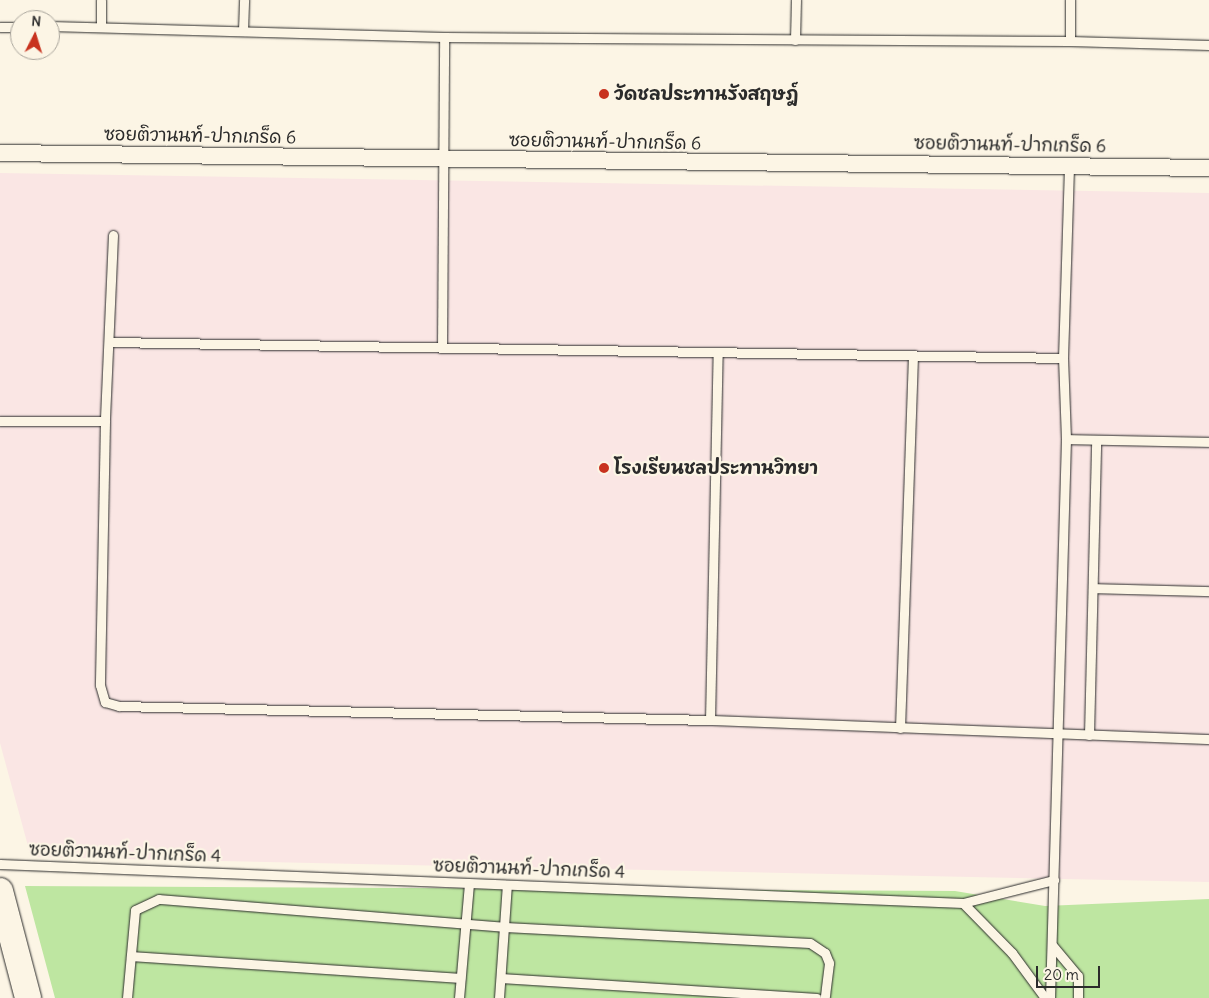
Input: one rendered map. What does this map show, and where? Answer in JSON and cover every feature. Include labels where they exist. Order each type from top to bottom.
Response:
[{"type":"main road","points":[[0,892],[28,998]]},
{"type":"street","name":"ซอยติวานนท์-ปากเกร็ด 6","points":[[0,153],[1209,168]]},
{"type":"lane","points":[[101,0],[102,26]]},
{"type":"lane","points":[[243,31],[244,0]]},
{"type":"lane","points":[[796,0],[796,40]]},
{"type":"lane","points":[[1070,0],[1070,41]]},
{"type":"lane","points":[[60,26],[444,37],[1070,41],[1209,45]]},
{"type":"lane","points":[[442,348],[445,160],[444,37]]},
{"type":"lane","points":[[1050,998],[1066,439],[1063,358],[1069,166]]},
{"type":"lane","points":[[113,235],[110,342],[105,421],[100,685],[105,702],[119,706],[710,720],[1209,739]]},
{"type":"lane","points":[[110,342],[1063,358]]},
{"type":"lane","points":[[710,720],[718,352]]},
{"type":"lane","points":[[900,728],[913,356]]},
{"type":"lane","points":[[0,421],[105,421]]},
{"type":"lane","points":[[1066,439],[1209,442]]},
{"type":"lane","points":[[1090,735],[1096,440]]},
{"type":"lane","points":[[1093,588],[1209,591]]},
{"type":"lane","name":"ซอยติวานนท์-ปากเกร็ด 4","points":[[0,864],[963,903],[1054,880]]},
{"type":"lane","points":[[459,998],[469,883]]},
{"type":"lane","points":[[499,998],[507,885]]},
{"type":"lane","points":[[127,998],[135,910],[159,899],[505,927],[810,942],[825,953],[829,963],[825,998]]},
{"type":"lane","points":[[963,903],[1012,953],[1045,998]]},
{"type":"lane","points":[[1052,945],[1078,976],[1078,998]]},
{"type":"lane","points":[[131,956],[460,978]]},
{"type":"lane","points":[[501,978],[816,998]]},
{"type":"shaded area","name":"โรงเรียนชลประทานวิทยา","points":[[0,173],[1209,193],[1209,882],[31,857],[0,743]]},
{"type":"green space","points":[[25,886],[955,891],[1045,906],[1209,899],[1209,998],[55,998]]},
{"type":"place","name":"วัดชลประทานรังสฤษฎ์","points":[[604,94]]},
{"type":"place","name":"โรงเรียนชลประทานวิทยา","points":[[604,468]]}]
